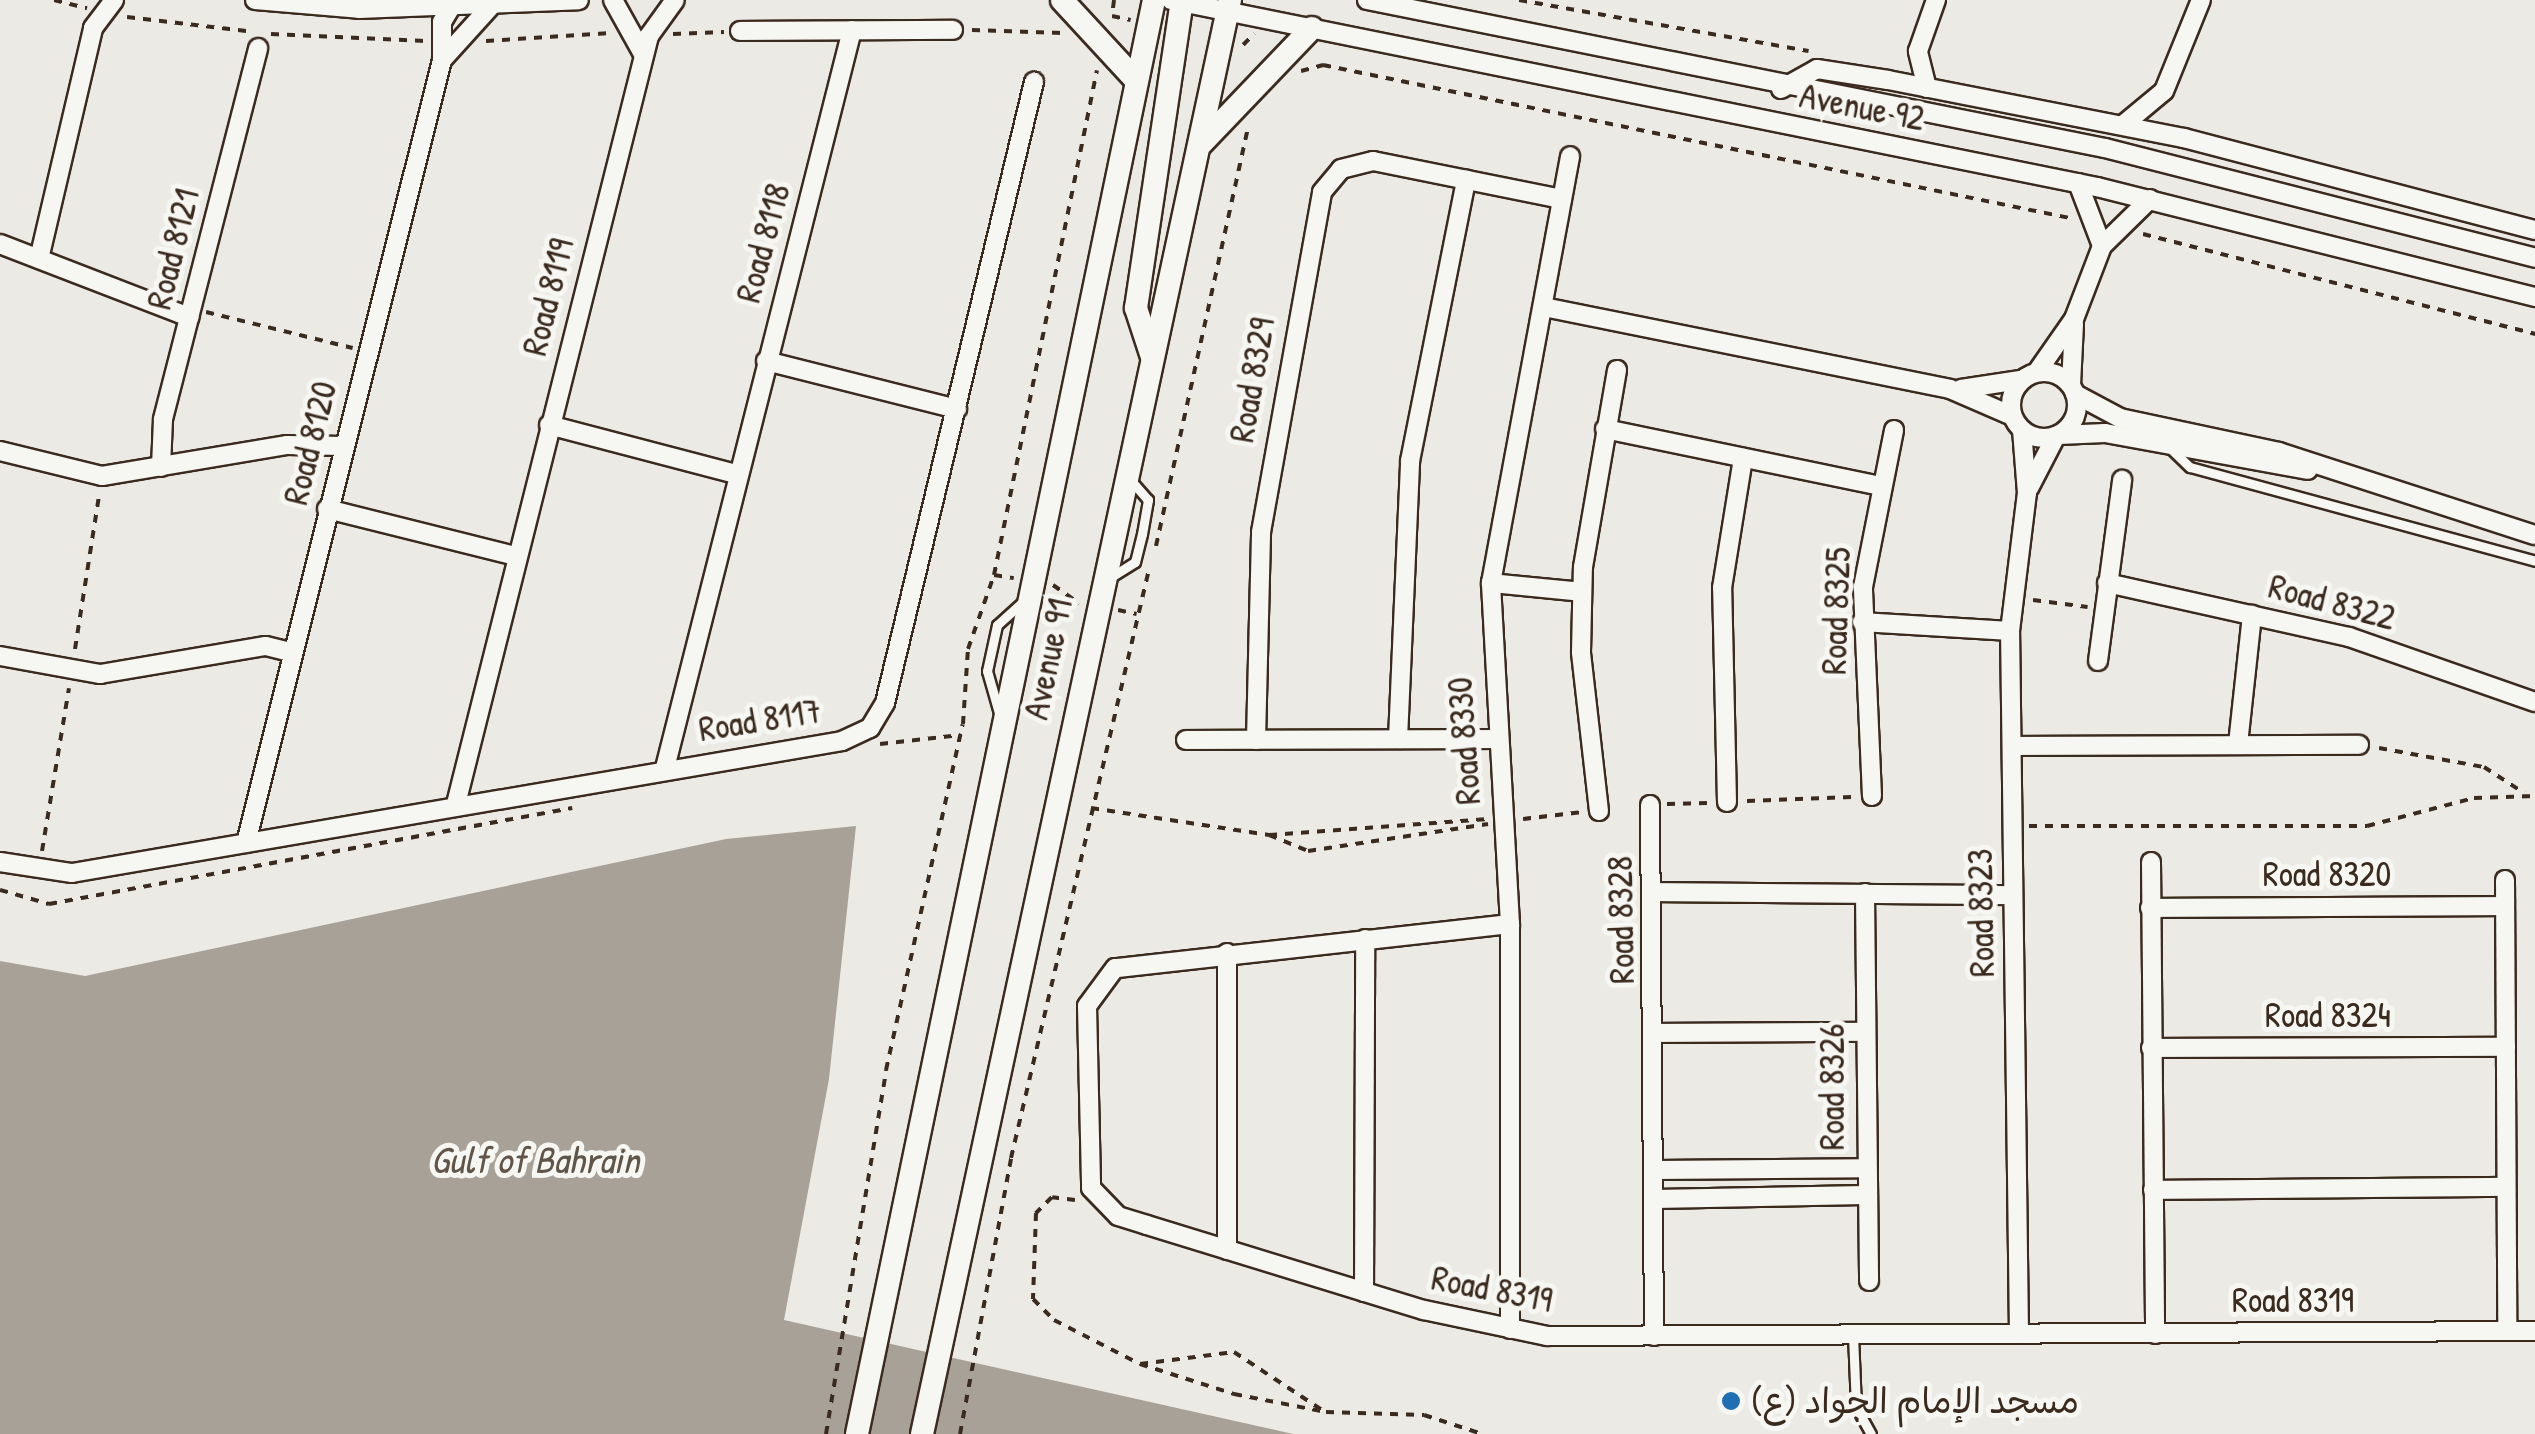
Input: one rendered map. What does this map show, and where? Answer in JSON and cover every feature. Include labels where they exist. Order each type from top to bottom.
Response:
[{"type":"street","points":[[255,0],[491,6],[579,0]]},
{"type":"street","points":[[612,0],[643,41]]},
{"type":"street","name":"Road 8119","points":[[456,804],[643,41],[675,0]]},
{"type":"street","points":[[1062,0],[1135,80]]},
{"type":"street","name":"Avenue 91","points":[[857,1434],[1154,0]]},
{"type":"street","name":"Avenue 92","points":[[1367,0],[1781,88],[2105,148],[2535,258]]},
{"type":"street","points":[[1927,88],[1917,64],[1921,38],[1936,0]]},
{"type":"street","points":[[2184,138],[2164,120],[2164,91],[2201,0]]},
{"type":"street","points":[[1152,357],[1136,308],[1178,1]]},
{"type":"street","name":"Avenue 92","points":[[1178,1],[1228,5],[1312,28],[2078,183],[2535,297]]},
{"type":"street","name":"Road 8120","points":[[246,843],[290,652],[445,48],[451,4]]},
{"type":"street","name":"Avenue 91","points":[[922,1434],[1098,595],[1228,5]]},
{"type":"street","points":[[445,48],[491,6]]},
{"type":"street","points":[[39,259],[98,10]]},
{"type":"street","points":[[1200,145],[1312,28]]},
{"type":"street","name":"Road 8118","points":[[665,768],[736,474],[852,30]]},
{"type":"street","points":[[740,31],[953,30]]},
{"type":"street","points":[[1888,80],[1921,38]]},
{"type":"street","name":"Road 8121","points":[[161,468],[160,431],[258,48]]},
{"type":"street","points":[[1781,88],[1817,69],[1888,80],[2184,138],[2535,230]]},
{"type":"street","name":"Road 8117","points":[[0,862],[72,872],[842,740],[878,718],[957,409],[1034,82]]},
{"type":"street","points":[[2123,126],[2164,91]]},
{"type":"street","name":"Road 8330","points":[[1510,1329],[1510,924],[1493,739],[1490,583],[1570,156]]},
{"type":"street","name":"Road 8329","points":[[1256,740],[1263,515],[1322,192],[1341,169],[1373,160],[1562,198]]},
{"type":"street","points":[[1398,740],[1410,461],[1466,180]]},
{"type":"street","points":[[2078,183],[2107,225]]},
{"type":"street","points":[[2029,376],[2074,319],[2107,225],[2150,199]]},
{"type":"street","points":[[0,244],[190,313]]},
{"type":"street","points":[[1544,307],[1950,388],[2017,423],[2058,436],[2168,445],[2319,470]]},
{"type":"street","name":"Road 8323","points":[[2027,493],[2058,436],[2077,413],[2073,389],[2074,319]]},
{"type":"street","points":[[766,362],[957,409]]},
{"type":"street","points":[[1599,811],[1582,592],[1617,370]]},
{"type":"street","points":[[1950,388],[2029,376],[2073,389],[2120,418],[2258,446],[2319,470],[2535,535]]},
{"type":"street","name":"Road 8323","points":[[2019,1333],[2010,631],[2027,493],[2017,423],[2029,376]]},
{"type":"street","points":[[549,424],[736,474]]},
{"type":"street","points":[[1606,430],[1880,486]]},
{"type":"street","name":"Road 8325","points":[[1872,796],[1862,622],[1880,486],[1894,430]]},
{"type":"street","points":[[0,452],[78,476],[161,468],[287,445],[344,446]]},
{"type":"street","points":[[1726,802],[1722,588],[1742,458]]},
{"type":"street","points":[[2098,660],[2122,480]]},
{"type":"street","points":[[328,509],[515,556]]},
{"type":"street","points":[[1490,583],[1582,592]]},
{"type":"street","name":"Road 8322","points":[[2108,583],[2349,637],[2535,702]]},
{"type":"street","points":[[2238,744],[2252,615]]},
{"type":"street","points":[[1862,622],[2010,631]]},
{"type":"street","points":[[0,656],[100,674],[266,646],[290,652]]},
{"type":"street","points":[[1186,740],[1493,739]]},
{"type":"street","points":[[2012,746],[2360,745]]},
{"type":"street","name":"Road 8328","points":[[1650,805],[1656,892],[1654,1336]]},
{"type":"street","points":[[2151,862],[2155,1334]]},
{"type":"street","points":[[2505,880],[2507,1331]]},
{"type":"street","points":[[1656,892],[2013,895]]},
{"type":"street","name":"Road 8326","points":[[1864,893],[1869,1281]]},
{"type":"street","name":"Road 8320","points":[[2150,908],[2505,906]]},
{"type":"street","points":[[1104,1206],[1086,1168],[1093,989],[1130,962],[1510,924]]},
{"type":"street","points":[[1364,1292],[1366,939]]},
{"type":"street","points":[[1227,954],[1227,1250]]},
{"type":"street","name":"Road 8328","points":[[1655,1033],[1865,1032]]},
{"type":"street","name":"Road 8324","points":[[2152,1048],[2506,1047]]},
{"type":"street","points":[[1655,1170],[1865,1168]]},
{"type":"street","points":[[2153,1190],[2506,1187]]},
{"type":"street","points":[[1654,1199],[1865,1195]]},
{"type":"street","name":"Road 8319","points":[[1104,1206],[1227,1250],[1364,1292],[1510,1329],[1654,1336],[2535,1331]]},
{"type":"lane","points":[[2168,445],[2190,466],[2535,561]]},
{"type":"lane","points":[[1853,1335],[1856,1407],[1871,1434]]},
{"type":"path","points":[[54,0],[98,10],[445,48],[643,41],[740,31]]},
{"type":"path","points":[[1519,0],[1825,53]]},
{"type":"path","points":[[953,30],[1077,37]]},
{"type":"path","points":[[826,1434],[852,1304],[886,1070],[958,755],[968,649],[994,575],[1095,60]]},
{"type":"path","points":[[1287,81],[1323,65],[2107,225],[2393,291],[2535,334]]},
{"type":"path","points":[[960,1434],[1090,808],[1250,116]]},
{"type":"path","points":[[190,313],[367,352]]},
{"type":"path","points":[[994,575],[1034,588],[1098,595],[1137,614]]},
{"type":"path","points":[[2013,598],[2104,609]]},
{"type":"path","points":[[2360,745],[2484,767],[2524,794]]},
{"type":"path","points":[[2012,826],[2367,826],[2524,794],[2535,796]]},
{"type":"path","points":[[1650,805],[1872,796]]},
{"type":"path","points":[[1090,808],[1270,835],[1468,816],[1502,822]]},
{"type":"path","points":[[1270,835],[1308,851],[1599,811]]},
{"type":"path","points":[[1104,1206],[1052,1197],[1040,1204],[1032,1299],[1140,1364],[1326,1412],[1424,1415],[1482,1434]]},
{"type":"path","points":[[1140,1364],[1234,1352],[1326,1412]]},
{"type":"water","name":"Gulf of Bahrain","points":[[856,826],[829,1079],[784,1320],[1293,1434],[0,1434],[0,961],[85,976],[726,839]]},
{"type":"place","name":"مسجد الإمام الجواد (ع)","points":[[1731,1401]]}]
